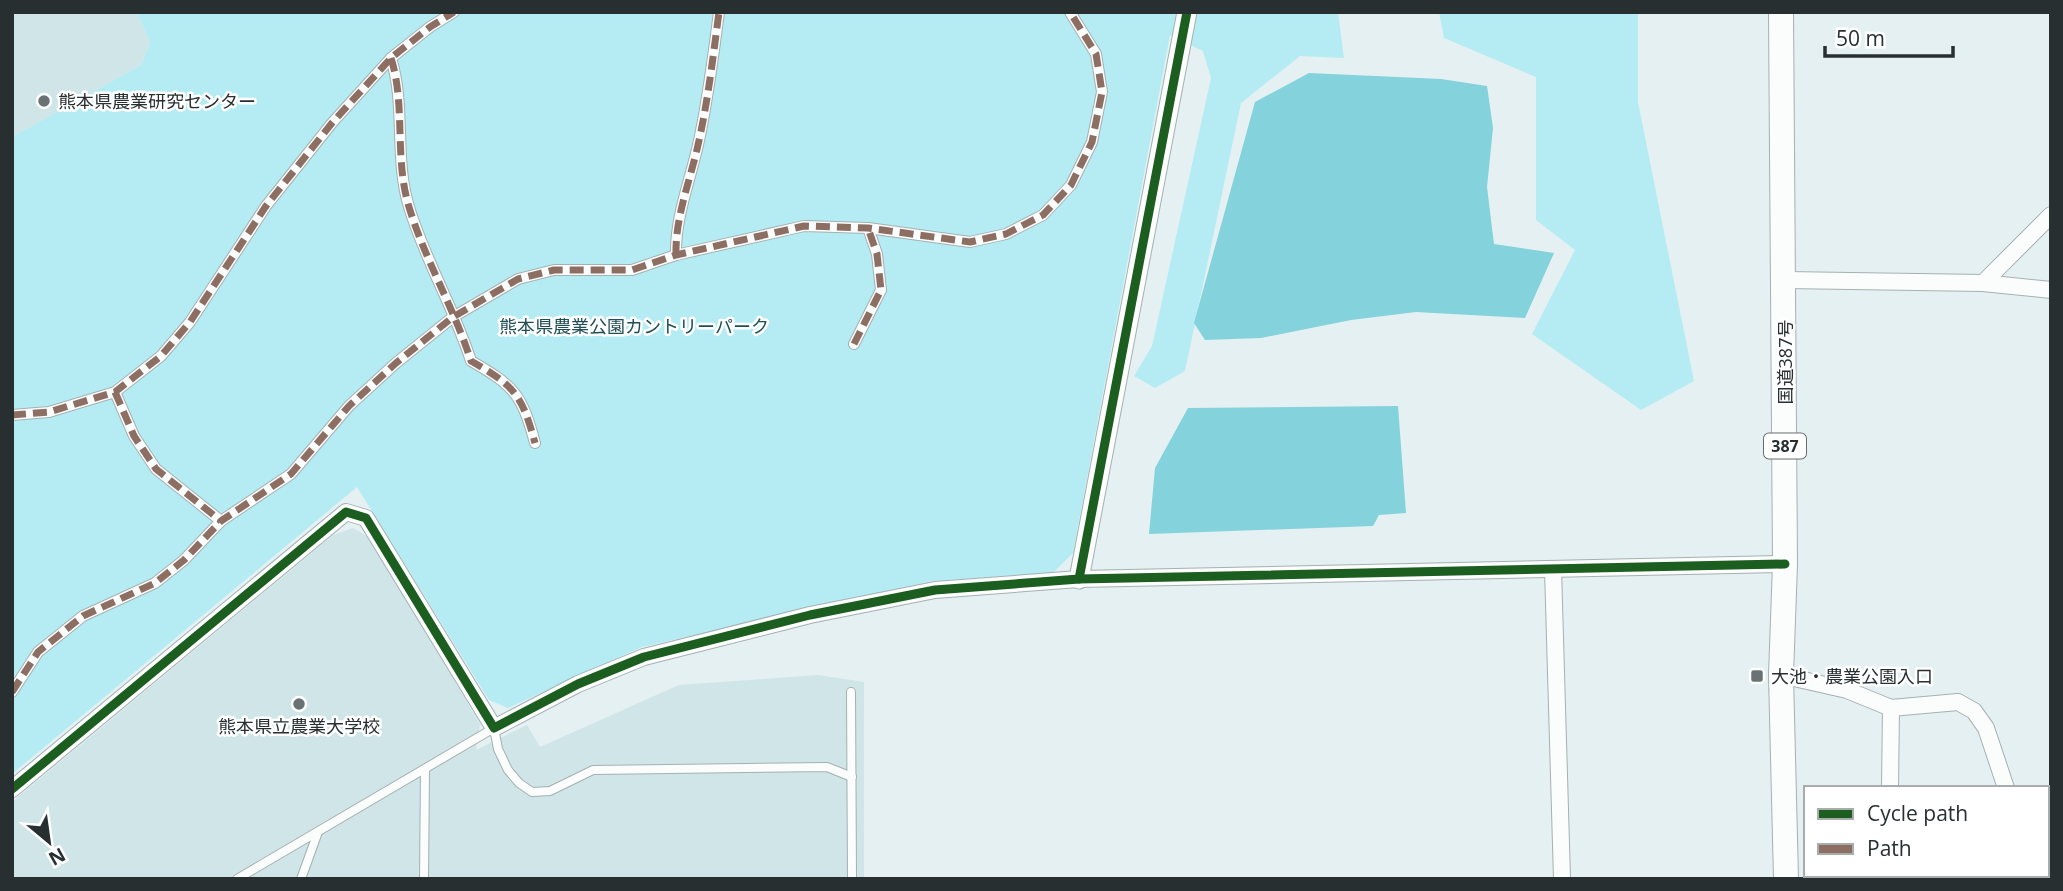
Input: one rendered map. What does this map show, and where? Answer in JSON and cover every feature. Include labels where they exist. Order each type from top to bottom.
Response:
[{"type":"highway","name":"国道387号","points":[[1781,12],[1785,280],[1785,564],[1781,675],[1786,879]]},
{"type":"street","points":[[12,415],[49,412],[115,392],[161,356],[190,322],[265,206],[332,123],[391,58],[454,12]]},
{"type":"street","points":[[676,255],[676,232],[690,183],[702,124],[719,12]]},
{"type":"street","points":[[12,692],[38,652],[83,616],[155,583],[184,560],[221,521],[291,474],[349,406],[396,363],[453,317],[518,279],[554,270],[632,270],[676,255],[804,226],[868,228],[970,242],[1006,234],[1043,215],[1071,185],[1092,142],[1102,92],[1096,54],[1070,12]]},
{"type":"street","points":[[1079,579],[1187,12]]},
{"type":"street","points":[[391,58],[398,82],[399,152],[408,206],[471,361],[495,374],[517,393],[536,443]]},
{"type":"street","points":[[1983,283],[2051,215]]},
{"type":"street","points":[[854,344],[881,290],[877,254],[868,228]]},
{"type":"street","points":[[1785,280],[1983,283],[2051,290]]},
{"type":"street","points":[[115,392],[134,436],[156,469],[221,521]]},
{"type":"street","points":[[12,789],[346,512],[366,518],[494,728],[578,684],[644,657],[810,615],[935,590],[1079,579],[1785,564]]},
{"type":"street","points":[[1553,569],[1562,879]]},
{"type":"street","points":[[1781,675],[1847,690],[1891,708],[1958,702],[1974,711],[1986,728],[2005,786]]},
{"type":"street","points":[[1890,786],[1891,708]]},
{"type":"lane","points":[[851,692],[852,879]]},
{"type":"lane","points":[[237,879],[425,771],[494,728],[498,749],[508,771],[532,792],[550,791],[593,770],[827,767],[852,777]]},
{"type":"lane","points":[[424,879],[425,771]]},
{"type":"lane","points":[[301,879],[318,831]]},
{"type":"shaded area","name":"熊本県農業研究センター","points":[[12,12],[137,12],[150,43],[141,65],[12,137]]},
{"type":"shaded area","points":[[1309,73],[1441,79],[1487,86],[1493,128],[1487,187],[1494,244],[1554,253],[1525,318],[1416,312],[1351,320],[1261,338],[1205,340],[1194,323],[1255,102]]},
{"type":"shaded area","points":[[1398,406],[1406,513],[1379,515],[1373,526],[1149,534],[1155,468],[1188,408]]},
{"type":"shaded area","name":"熊本県立農業大学校","points":[[353,528],[370,538],[480,724],[476,750],[527,725],[540,747],[679,685],[818,675],[864,682],[864,879],[12,879],[12,802],[333,535]]},
{"type":"green space","name":"熊本県農業公園カントリーパーク","points":[[137,12],[1338,12],[1344,58],[1300,56],[1241,103],[1185,371],[1155,388],[1134,376],[1152,346],[1211,78],[1203,51],[1170,35],[1073,553],[1053,573],[932,581],[642,647],[508,708],[489,700],[357,487],[12,774],[12,137],[141,65],[150,43]]},
{"type":"green space","points":[[1439,12],[1638,12],[1638,102],[1694,381],[1641,410],[1532,334],[1575,250],[1536,220],[1536,77],[1444,38]]},
{"type":"marked path","points":[[12,415],[49,412],[115,392],[161,356],[190,322],[266,206],[332,123],[391,58],[454,12]]},
{"type":"marked path","points":[[676,255],[680,213],[705,112],[719,12]]},
{"type":"marked path","points":[[12,692],[38,652],[83,616],[155,583],[184,560],[221,521],[291,474],[349,406],[396,363],[453,317],[518,279],[554,270],[632,270],[676,255],[804,226],[868,228],[970,242],[1006,234],[1043,215],[1071,185],[1092,142],[1102,92],[1096,54],[1070,12]]},
{"type":"marked path","points":[[391,58],[398,95],[402,170],[416,227],[471,361],[498,378],[515,393],[526,413],[535,443]]},
{"type":"marked path","points":[[854,344],[881,290],[877,254],[868,228]]},
{"type":"marked path","points":[[115,392],[134,436],[156,469],[221,521]]},
{"type":"cycle path","points":[[1079,579],[1187,12]]},
{"type":"cycle path","points":[[12,789],[346,512],[366,518],[494,728],[578,684],[644,657],[810,615],[935,590],[1079,579],[1785,564]]},
{"type":"place","name":"熊本県農業研究センター","points":[[44,101]]},
{"type":"place","name":"大池・農業公園入口","points":[[1757,676]]},
{"type":"place","name":"熊本県立農業大学校","points":[[299,704]]}]
